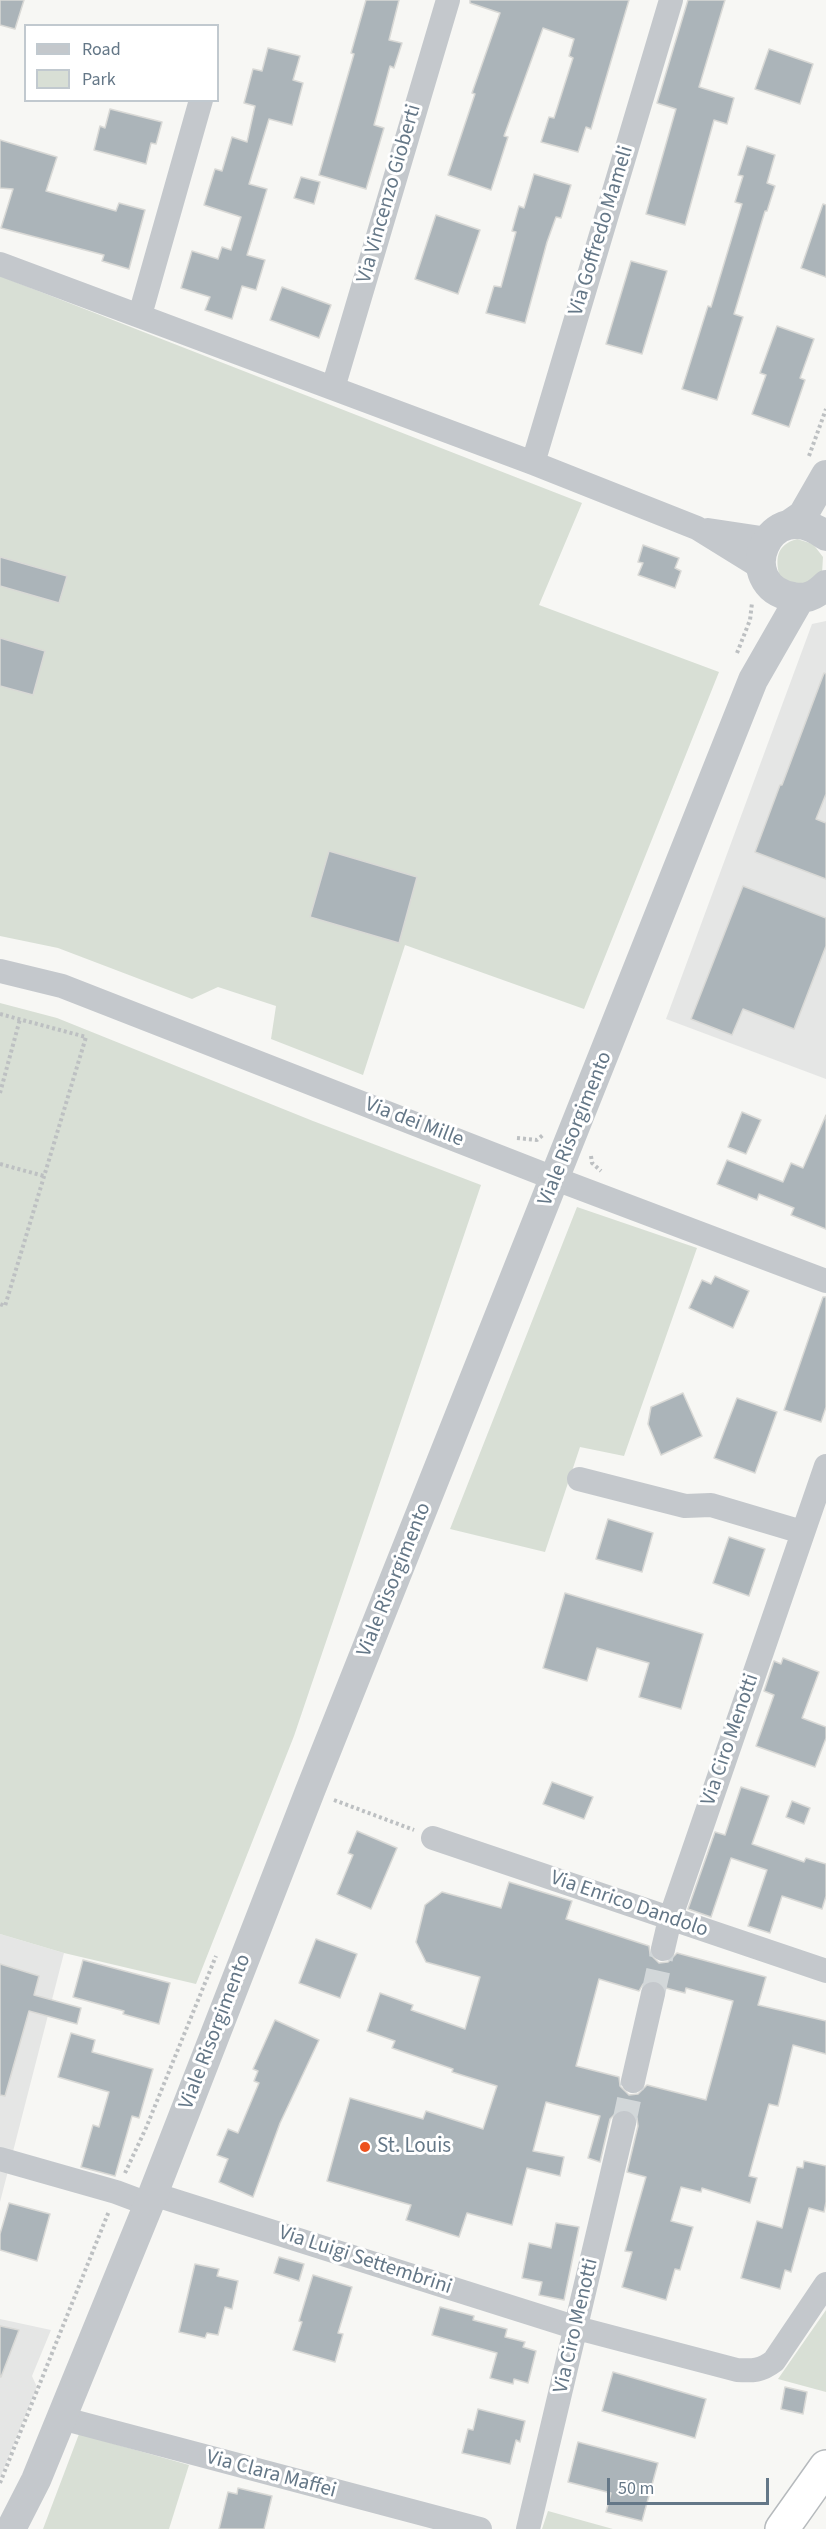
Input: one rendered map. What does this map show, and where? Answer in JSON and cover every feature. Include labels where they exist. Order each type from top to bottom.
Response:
[{"type":"highway","points":[[782,2529],[826,2467]]},
{"type":"street","name":"Via Vincenzo Gioberti","points":[[333,388],[448,0]]},
{"type":"street","name":"Via Goffredo Mameli","points":[[532,463],[671,0]]},
{"type":"street","points":[[140,315],[200,102]]},
{"type":"street","points":[[0,264],[532,463],[697,528],[779,531],[812,526],[826,536]]},
{"type":"street","points":[[779,531],[803,515],[816,470]]},
{"type":"street","points":[[697,528],[760,583],[782,595],[818,592]]},
{"type":"street","name":"Viale Risorgimento","points":[[11,2529],[36,2480],[150,2199],[310,1791],[556,1179],[744,670],[767,621],[760,583],[762,550],[779,531]]},
{"type":"street","name":"Viale Risorgimento","points":[[744,670],[818,592]]},
{"type":"street","name":"Via dei Mille","points":[[0,971],[62,986],[556,1179],[826,1281]]},
{"type":"street","name":"Via Ciro Menotti","points":[[663,1949],[670,1919],[826,1466]]},
{"type":"street","points":[[579,1479],[685,1506],[711,1505],[802,1532]]},
{"type":"street","name":"Via Enrico Dandolo","points":[[433,1838],[826,1971]]},
{"type":"street","points":[[633,2081],[653,1995]]},
{"type":"street","name":"Via Ciro Menotti","points":[[528,2529],[624,2123]]},
{"type":"street","name":"Via Luigi Settembrini","points":[[0,2159],[116,2192],[150,2199],[577,2328],[737,2370],[754,2372],[765,2368],[782,2351],[826,2284]]},
{"type":"street","name":"Via Clara Maffei","points":[[61,2418],[324,2490],[480,2529]]},
{"type":"street","name":"Viale Risorgimento","points":[[24,2529],[36,2480]]},
{"type":"path","points":[[816,470],[826,409]]},
{"type":"path","points":[[744,670],[750,620],[760,583]]},
{"type":"path","points":[[0,1014],[86,1037],[5,1306],[0,1305]]},
{"type":"path","points":[[0,1093],[2,1074],[20,1019]]},
{"type":"path","points":[[502,1157],[510,1137],[537,1140],[549,1130]]},
{"type":"path","points":[[0,1164],[44,1176]]},
{"type":"path","points":[[310,1791],[433,1838]]},
{"type":"path","points":[[0,2483],[116,2192]]},
{"type":"shaded area","points":[[826,621],[826,1079],[666,1019],[812,624]]},
{"type":"shaded area","points":[[0,1934],[64,1953],[0,2202]]},
{"type":"shaded area","points":[[0,2319],[51,2330],[32,2376],[37,2387],[0,2478]]},
{"type":"green space","points":[[0,276],[582,503],[539,605],[719,672],[584,1009],[405,945],[363,1075],[271,1039],[276,1006],[218,987],[192,999],[58,948],[0,936]]},
{"type":"green space","points":[[797,539],[813,544],[823,557],[822,574],[802,588],[780,578],[778,565],[781,549]]},
{"type":"green space","points":[[0,1003],[57,1018],[313,1121],[481,1185],[294,1736],[196,1984],[64,1953],[0,1934]]},
{"type":"green space","points":[[577,1207],[697,1248],[624,1456],[580,1447],[545,1552],[450,1529]]},
{"type":"green space","points":[[826,2310],[826,2392],[778,2379]]},
{"type":"green space","points":[[79,2434],[189,2465],[169,2529],[43,2529]]},
{"type":"green space","points":[[548,2511],[613,2529],[542,2529]]},
{"type":"building","points":[[0,0],[24,0],[15,29],[0,25]]},
{"type":"building","points":[[366,0],[399,0],[389,40],[402,43],[394,68],[390,66],[374,125],[384,128],[366,189],[319,175],[354,54],[351,53]]},
{"type":"building","points":[[470,0],[629,0],[591,129],[586,127],[578,152],[541,142],[549,117],[554,118],[573,58],[569,56],[574,39],[543,28],[504,136],[508,137],[491,190],[448,175],[475,94],[472,93],[500,13],[470,3]]},
{"type":"building","points":[[688,0],[725,0],[699,87],[734,98],[727,124],[714,120],[685,225],[646,214],[676,109],[657,103]]},
{"type":"building","points":[[268,48],[300,56],[293,80],[303,83],[292,125],[269,119],[249,184],[267,189],[247,255],[265,260],[256,290],[242,286],[232,319],[205,310],[210,297],[181,288],[192,251],[218,259],[222,247],[231,250],[241,217],[204,205],[215,169],[222,171],[232,137],[247,142],[255,106],[244,103],[253,69],[262,71]]},
{"type":"building","points":[[769,49],[813,64],[800,104],[755,89]]},
{"type":"building","points":[[110,109],[162,122],[156,144],[151,143],[146,164],[94,150],[100,126],[105,128]]},
{"type":"building","points":[[0,140],[57,157],[46,191],[116,211],[119,203],[145,210],[129,269],[102,261],[104,255],[1,228],[13,189],[0,188]]},
{"type":"building","points":[[747,146],[775,155],[767,183],[775,186],[767,211],[765,211],[734,314],[743,317],[717,400],[682,389],[708,306],[711,307],[742,204],[735,202],[743,176],[738,175]]},
{"type":"building","points":[[534,174],[571,185],[561,218],[556,217],[547,242],[525,323],[486,313],[494,286],[501,287],[516,232],[512,231],[519,206],[524,208]]},
{"type":"building","points":[[301,177],[320,182],[314,204],[294,198]]},
{"type":"building","points":[[823,204],[826,205],[826,277],[801,268]]},
{"type":"building","points":[[436,215],[480,230],[458,294],[415,279]]},
{"type":"building","points":[[631,261],[667,271],[642,354],[606,344]]},
{"type":"building","points":[[282,287],[331,305],[319,338],[270,320]]},
{"type":"building","points":[[777,326],[814,339],[800,378],[805,380],[789,427],[752,414],[766,375],[760,373]]},
{"type":"building","points":[[643,545],[679,558],[675,568],[681,571],[675,588],[638,575],[643,563],[638,562]]},
{"type":"building","points":[[0,557],[67,576],[59,603],[0,586]]},
{"type":"building","points":[[0,638],[45,651],[33,695],[0,686]]},
{"type":"building","points":[[824,673],[826,674],[826,794],[816,819],[826,823],[826,879],[755,852]]},
{"type":"building","points":[[329,851],[417,877],[399,943],[310,917]]},
{"type":"building","points":[[743,886],[826,918],[826,946],[794,1029],[743,1009],[732,1035],[691,1019]]},
{"type":"building","points":[[742,1112],[761,1120],[746,1154],[728,1147]]},
{"type":"building","points":[[826,1115],[826,1229],[791,1215],[794,1208],[759,1194],[757,1200],[717,1184],[727,1160],[783,1182],[791,1163],[803,1168]]},
{"type":"building","points":[[715,1276],[749,1291],[733,1328],[689,1308],[702,1280],[711,1284]]},
{"type":"building","points":[[823,1297],[826,1297],[826,1407],[821,1422],[784,1410]]},
{"type":"building","points":[[683,1393],[702,1436],[661,1455],[648,1424],[651,1407]]},
{"type":"building","points":[[737,1398],[777,1412],[755,1473],[714,1458]]},
{"type":"building","points":[[608,1519],[653,1533],[642,1572],[596,1559]]},
{"type":"building","points":[[729,1537],[765,1549],[749,1596],[713,1583]]},
{"type":"building","points":[[565,1593],[703,1634],[681,1709],[639,1697],[649,1663],[597,1648],[587,1681],[543,1668]]},
{"type":"building","points":[[783,1658],[819,1672],[802,1718],[826,1727],[826,1738],[815,1767],[756,1746],[774,1695],[764,1691],[774,1661],[781,1664]]},
{"type":"building","points":[[552,1782],[593,1797],[584,1819],[543,1804]]},
{"type":"building","points":[[741,1787],[769,1796],[752,1844],[804,1862],[806,1858],[826,1864],[826,1896],[822,1909],[782,1896],[770,1933],[748,1926],[767,1870],[731,1858],[711,1917],[688,1909],[715,1832],[725,1835]]},
{"type":"building","points":[[792,1801],[810,1808],[804,1824],[786,1817]]},
{"type":"building","points":[[357,1831],[397,1848],[371,1909],[337,1894],[353,1855],[348,1853]]},
{"type":"building","points":[[509,1882],[572,1901],[566,1919],[649,1946],[650,1954],[659,1963],[668,1962],[677,1953],[766,1977],[758,2005],[826,2021],[826,2054],[793,2045],[778,2106],[769,2104],[749,2176],[757,2178],[750,2203],[702,2188],[701,2192],[681,2187],[671,2221],[693,2227],[680,2270],[675,2269],[666,2300],[622,2287],[632,2252],[625,2251],[646,2177],[627,2172],[638,2126],[637,2118],[628,2109],[619,2110],[610,2119],[600,2162],[588,2158],[600,2116],[546,2102],[533,2151],[564,2157],[560,2176],[527,2168],[512,2225],[467,2213],[459,2237],[406,2220],[411,2205],[327,2181],[350,2098],[423,2119],[426,2111],[483,2129],[497,2086],[452,2072],[453,2069],[392,2048],[395,2041],[367,2031],[380,1993],[413,2005],[411,2010],[465,2029],[480,1977],[426,1962],[416,1942],[425,1905],[442,1892],[501,1908]],"holes":[[[599,1979],[639,1991],[643,1984],[656,1980],[666,1988],[685,1993],[686,1988],[733,2001],[706,2100],[647,2085],[638,2094],[629,2095],[620,2086],[619,2077],[576,2066]]]},
{"type":"building","points":[[316,1939],[357,1954],[340,1998],[299,1983]]},
{"type":"building","points":[[83,1960],[170,1983],[159,2024],[123,2014],[124,2011],[73,1997]]},
{"type":"building","points":[[0,1964],[39,1976],[34,1995],[81,2008],[77,2024],[29,2011],[5,2096],[0,2095]]},
{"type":"building","points":[[275,2020],[319,2040],[280,2123],[253,2197],[219,2182],[228,2159],[217,2155],[228,2129],[238,2133],[259,2083],[254,2081],[258,2071],[253,2069]]},
{"type":"building","points":[[71,2033],[95,2040],[92,2052],[153,2069],[139,2118],[132,2116],[115,2176],[81,2167],[93,2125],[99,2127],[109,2092],[58,2077]]},
{"type":"building","points":[[804,2161],[826,2166],[824,2212],[809,2208],[791,2272],[785,2270],[780,2289],[741,2278],[757,2221],[782,2228],[797,2167],[803,2168]]},
{"type":"building","points":[[9,2203],[50,2214],[37,2261],[0,2250],[0,2234]]},
{"type":"building","points":[[556,2223],[579,2227],[564,2300],[539,2295],[542,2282],[522,2278],[529,2243],[551,2248]]},
{"type":"building","points":[[279,2257],[304,2264],[299,2281],[274,2273]]},
{"type":"building","points":[[195,2264],[219,2269],[217,2276],[238,2281],[232,2309],[225,2307],[218,2335],[207,2333],[205,2338],[179,2332]]},
{"type":"building","points":[[313,2275],[352,2287],[338,2333],[343,2334],[335,2362],[293,2350]]},
{"type":"building","points":[[440,2307],[474,2316],[473,2320],[507,2329],[505,2337],[525,2342],[523,2347],[536,2351],[528,2383],[514,2379],[513,2384],[490,2378],[497,2353],[432,2335]]},
{"type":"building","points":[[0,2326],[19,2330],[1,2377],[0,2377]]},
{"type":"building","points":[[613,2372],[706,2399],[695,2438],[602,2411]]},
{"type":"building","points":[[785,2387],[807,2392],[803,2414],[781,2409]]},
{"type":"building","points":[[478,2409],[525,2421],[520,2442],[516,2440],[510,2464],[462,2453],[468,2429],[473,2430]]},
{"type":"building","points":[[578,2442],[658,2463],[642,2521],[606,2512],[611,2493],[568,2482]]},
{"type":"building","points":[[238,2488],[272,2496],[264,2529],[219,2529],[228,2492],[237,2494]]},
{"type":"tunnel","points":[[653,1994],[663,1949]]},
{"type":"tunnel","points":[[624,2123],[633,2081]]},
{"type":"place","name":"St. Louis","points":[[365,2147]]}]
